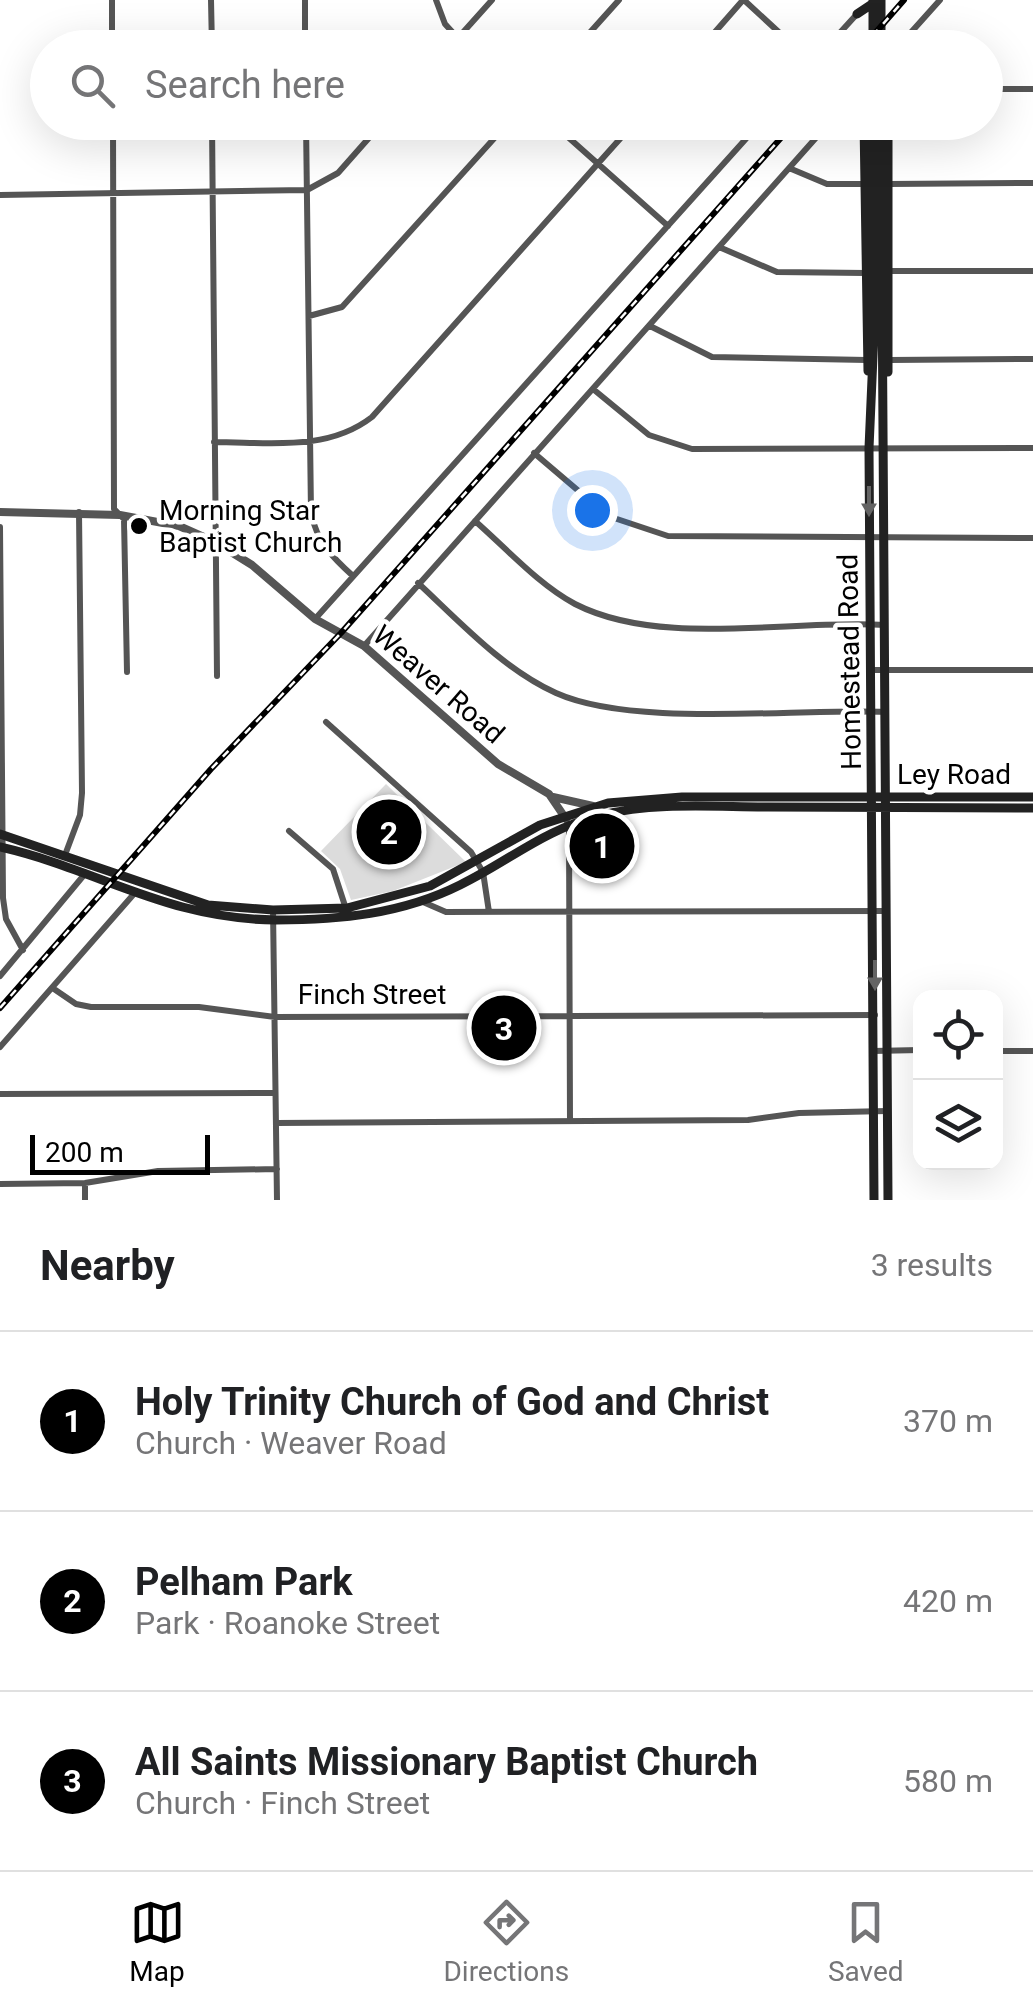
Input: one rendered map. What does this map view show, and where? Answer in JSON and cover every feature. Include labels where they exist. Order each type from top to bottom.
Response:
[{"type":"main road","points":[[857,14],[872,1]]},
{"type":"main road","points":[[872,1],[873,30]]},
{"type":"main road","points":[[872,1],[878,30]]},
{"type":"main road","points":[[868,140],[890,271],[889,360],[884,404]]},
{"type":"main road","points":[[872,404],[865,272],[880,140]]},
{"type":"main road","name":"Homestead Road","points":[[877,183],[869,448],[870,624],[888,1200]]},
{"type":"main road","name":"Homestead Road","points":[[874,1200],[873,1051],[886,808],[884,404],[877,183]]},
{"type":"main road","points":[[1,847],[133,895],[207,914],[348,913],[422,901],[444,892],[540,825],[708,802],[874,796]]},
{"type":"main road","name":"Ley Road","points":[[874,796],[1011,802],[1033,808]]},
{"type":"main road","name":"Ley Road","points":[[874,807],[1011,802],[1033,797]]},
{"type":"main road","points":[[567,820],[595,807],[623,801],[874,807]]},
{"type":"main road","points":[[1,834],[162,892],[273,915]]},
{"type":"main road","points":[[348,913],[481,867]]},
{"type":"main road","points":[[874,1167],[888,1167]]},
{"type":"street","points":[[112,0],[112,30]]},
{"type":"street","points":[[211,0],[212,30]]},
{"type":"street","points":[[304,0],[305,30]]},
{"type":"street","points":[[436,0],[450,30]]},
{"type":"street","points":[[464,30],[492,0]]},
{"type":"street","points":[[592,30],[618,0]]},
{"type":"street","points":[[717,30],[744,0],[776,30]]},
{"type":"street","points":[[913,30],[940,0]]},
{"type":"street","points":[[842,30],[857,14]]},
{"type":"street","points":[[1003,90],[1033,89]]},
{"type":"street","points":[[113,140],[114,508],[124,520],[127,672]]},
{"type":"street","points":[[212,140],[217,676]]},
{"type":"street","points":[[306,140],[315,534],[354,576]]},
{"type":"street","points":[[0,195],[307,190],[338,173],[367,140]]},
{"type":"street","points":[[308,316],[342,307],[492,140]]},
{"type":"street","points":[[571,140],[668,226]]},
{"type":"street","points":[[214,442],[310,442],[354,431],[372,417],[619,140]]},
{"type":"street","points":[[315,619],[745,140]]},
{"type":"street","points":[[364,646],[814,140]]},
{"type":"street","points":[[790,168],[827,184],[1033,183]]},
{"type":"street","points":[[719,247],[778,272],[865,272]]},
{"type":"street","points":[[890,271],[1033,271]]},
{"type":"street","points":[[650,326],[712,357],[752,361],[867,360]]},
{"type":"street","points":[[889,360],[1033,360]]},
{"type":"street","points":[[593,389],[649,435],[692,449],[1033,448]]},
{"type":"street","points":[[534,453],[608,516],[640,530],[689,538],[1033,538]]},
{"type":"street","name":"Weaver Road","points":[[0,512],[120,514],[180,526],[215,542],[252,564],[315,619],[364,646],[498,764],[549,794],[567,820]]},
{"type":"street","points":[[65,855],[80,815],[82,793],[78,512]]},
{"type":"street","points":[[476,521],[571,602],[601,616],[642,625],[885,625]]},
{"type":"street","points":[[0,528],[1,847],[6,919],[24,950]]},
{"type":"street","points":[[418,583],[522,673],[581,702],[639,710],[886,712]]},
{"type":"street","points":[[871,670],[1033,670]]},
{"type":"street","points":[[326,722],[481,867],[489,912]]},
{"type":"street","points":[[549,794],[570,804],[595,807]]},
{"type":"street","points":[[567,820],[571,912],[570,1121]]},
{"type":"street","points":[[289,831],[333,870],[348,913]]},
{"type":"street","points":[[0,976],[84,875]]},
{"type":"street","points":[[444,892],[442,903],[450,912]]},
{"type":"street","points":[[0,1047],[133,895]]},
{"type":"street","points":[[422,901],[439,912],[881,911]]},
{"type":"street","points":[[273,915],[277,1200]]},
{"type":"street","name":"Finch Street","points":[[54,988],[76,1004],[91,1007],[166,1006],[275,1017],[875,1015]]},
{"type":"street","points":[[873,1051],[913,1050]]},
{"type":"street","points":[[1003,1051],[1033,1051]]},
{"type":"street","points":[[0,1094],[274,1092]]},
{"type":"street","points":[[276,1123],[748,1120],[799,1112],[887,1111]]},
{"type":"street","points":[[0,1184],[85,1184],[158,1171],[277,1170]]},
{"type":"street","points":[[85,1184],[85,1200]]},
{"type":"shaded area","points":[[386,784],[466,862],[393,891],[351,900],[340,869],[321,851]]},
{"type":"railway","points":[[878,30],[904,0]]},
{"type":"railway","points":[[0,1008],[211,769],[341,633],[779,140]]},
{"type":"place","name":"Morning Star Baptist Church","points":[[139,526]]},
{"type":"place","name":"Pelham Park","points":[[389,832]]},
{"type":"place","name":"Holy Trinity Church of God and Christ","points":[[602,846]]},
{"type":"place","name":"All Saints Missionary Baptist Church","points":[[504,1028]]}]
